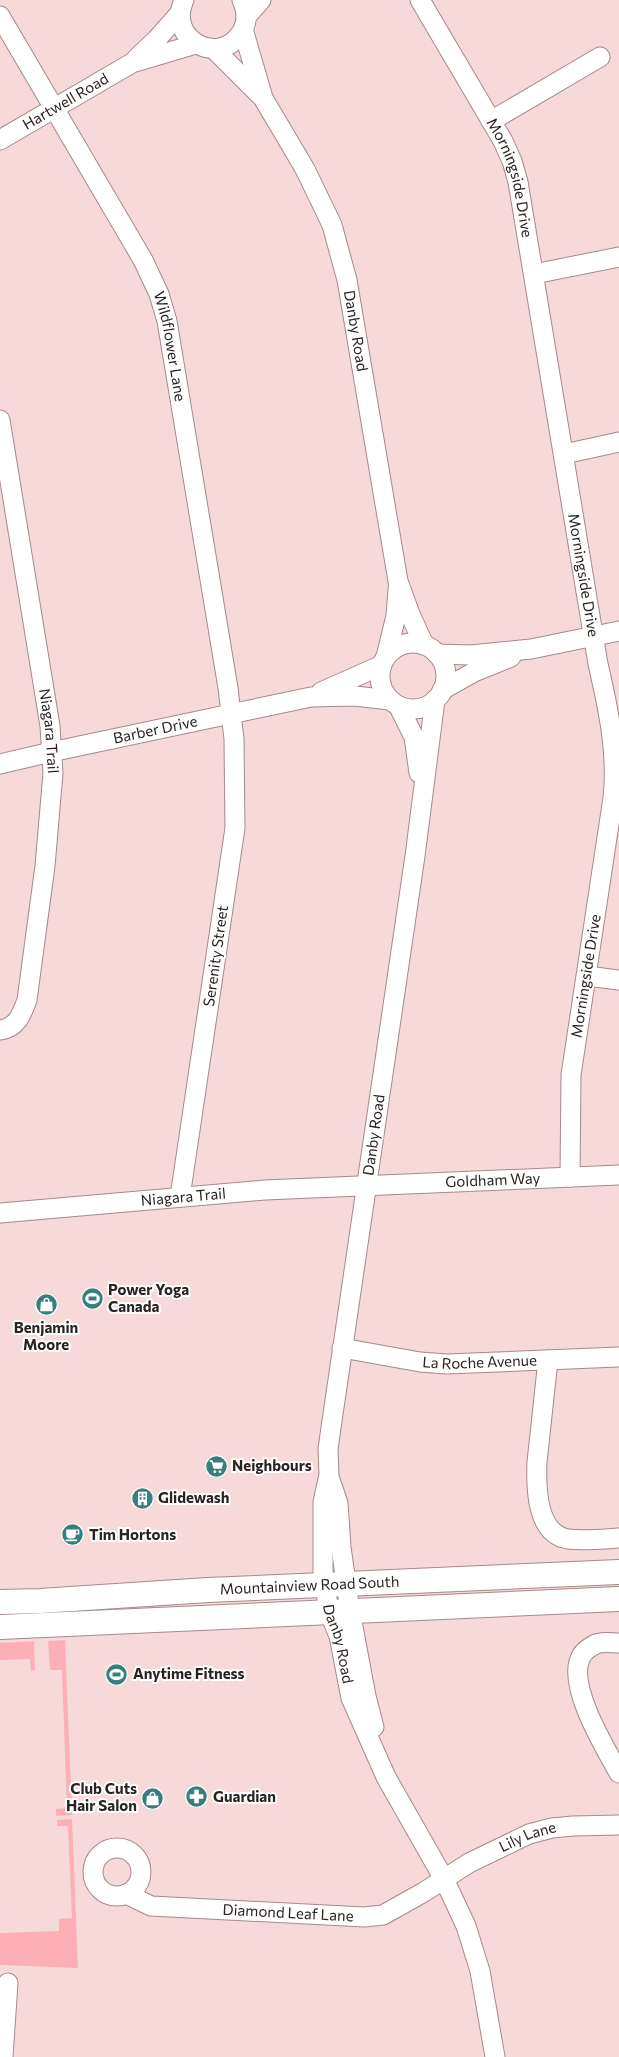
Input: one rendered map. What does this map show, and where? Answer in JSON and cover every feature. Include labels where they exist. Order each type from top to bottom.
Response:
[{"type":"main road","name":"Mountainview Road South","points":[[0,1602],[40,1602],[335,1584],[619,1572]]},
{"type":"main road","name":"Mountainview Road South","points":[[0,1627],[619,1599]]},
{"type":"street","points":[[244,15],[261,0]]},
{"type":"street","name":"Morningside Drive","points":[[420,0],[503,141],[515,171],[606,700],[614,760],[616,799],[571,1075],[570,1177]]},
{"type":"street","name":"Hartwell Road","points":[[0,140],[132,63],[157,39],[183,4]]},
{"type":"street","name":"Danby Road","points":[[183,4],[183,30],[205,46],[263,98],[305,169],[332,225],[347,280],[398,580],[410,614],[431,650]]},
{"type":"street","name":"Hartwell Road","points":[[132,63],[205,46],[231,43],[244,15]]},
{"type":"street","name":"Danby Road","points":[[244,15],[263,98]]},
{"type":"street","name":"Wildflower Lane","points":[[0,16],[143,260],[163,306],[231,714]]},
{"type":"street","points":[[491,121],[600,57]]},
{"type":"street","points":[[534,274],[619,257]]},
{"type":"street","name":"Niagara Trail","points":[[0,420],[50,726],[53,778],[50,818],[27,1000],[16,1023],[0,1030]]},
{"type":"street","points":[[564,454],[619,442]]},
{"type":"street","name":"Danby Road","points":[[384,661],[396,616],[398,580]]},
{"type":"street","points":[[531,649],[474,672],[439,695],[428,706],[418,709],[394,703],[380,684],[384,661],[392,651],[408,644],[431,650],[471,654],[531,649],[619,631]]},
{"type":"street","points":[[431,650],[443,662],[445,672],[446,681],[439,695]]},
{"type":"street","name":"Barber Drive","points":[[311,697],[384,661]]},
{"type":"street","name":"Danby Road","points":[[439,695],[422,794],[415,856],[342,1348],[328,1448],[329,1475],[338,1503],[341,1547],[335,1584],[340,1612],[366,1696],[386,1776],[444,1879],[466,1926],[475,1953],[486,2001],[495,2057]]},
{"type":"street","name":"Barber Drive","points":[[0,764],[311,697],[355,696],[394,703]]},
{"type":"street","name":"Danby Road","points":[[394,703],[414,737],[422,794]]},
{"type":"street","name":"Serenity Street","points":[[180,1197],[235,828],[234,739],[231,714]]},
{"type":"street","points":[[587,976],[619,980]]},
{"type":"street","name":"Goldham Way","points":[[367,1186],[619,1175]]},
{"type":"street","name":"Niagara Trail","points":[[0,1213],[265,1190],[367,1186]]},
{"type":"street","name":"La Roche Avenue","points":[[342,1348],[420,1362],[447,1364],[619,1357]]},
{"type":"street","points":[[548,1360],[536,1476],[544,1521],[551,1532],[567,1539],[619,1538]]},
{"type":"street","points":[[619,1642],[598,1643],[586,1650],[580,1658],[577,1670],[579,1682],[592,1720],[619,1773]]},
{"type":"street","name":"Lily Lane","points":[[444,1879],[497,1848],[538,1831],[573,1826],[619,1825]]},
{"type":"street","name":"Diamond Leaf Lane","points":[[126,1894],[151,1906],[364,1917],[383,1915],[444,1879]]},
{"type":"street","points":[[3,2057],[2,2031],[8,1983]]},
{"type":"shaded area","points":[[65,1640],[72,1815],[56,1816],[56,1809],[67,1808],[62,1670],[50,1670],[48,1641]]},
{"type":"shaded area","points":[[34,1641],[35,1670],[31,1671],[30,1659],[0,1660],[0,1643]]},
{"type":"shaded area","points":[[72,1819],[78,1968],[0,1965],[0,1933],[59,1931],[59,1919],[72,1918],[68,1826],[57,1826],[57,1820]]},
{"type":"place","name":"Power Yoga Canada","points":[[92,1299]]},
{"type":"place","name":"Benjamin Moore","points":[[46,1305]]},
{"type":"place","name":"Neighbours","points":[[216,1466]]},
{"type":"place","name":"Glidewash","points":[[142,1498]]},
{"type":"place","name":"Tim Hortons","points":[[73,1535]]},
{"type":"place","name":"Anytime Fitness","points":[[117,1674]]},
{"type":"place","name":"Guardian","points":[[197,1797]]},
{"type":"place","name":"Club Cuts Hair Salon","points":[[153,1798]]}]
